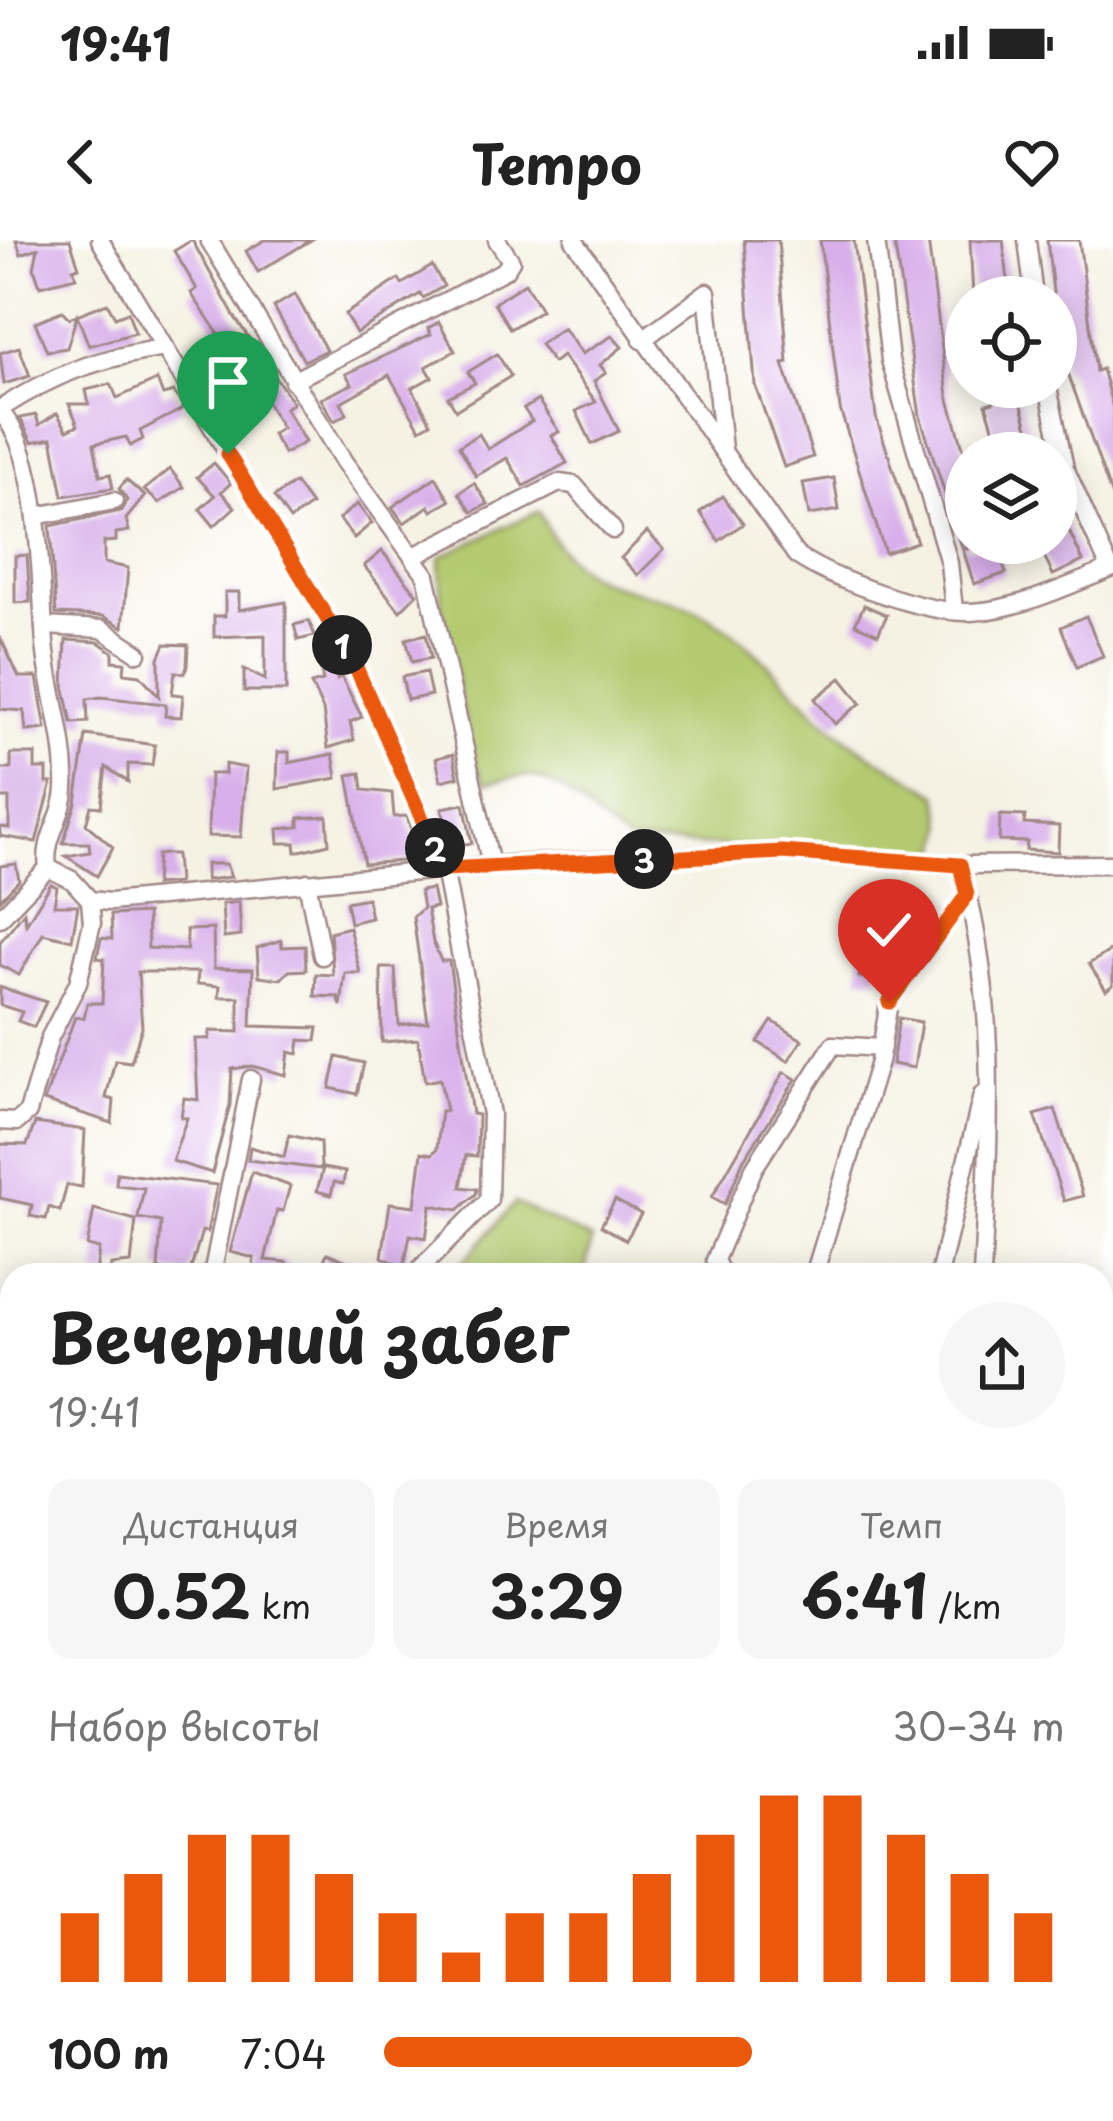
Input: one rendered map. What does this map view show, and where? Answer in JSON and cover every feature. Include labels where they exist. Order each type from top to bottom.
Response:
[{"type":"street","points":[[100,240],[355,665],[444,869],[490,1114],[489,1200],[426,1263]]},
{"type":"street","points":[[293,381],[506,270],[511,261],[497,240]]},
{"type":"street","points":[[574,240],[796,555],[860,587],[954,610],[998,607],[1112,568],[1065,468],[1052,408]]},
{"type":"street","points":[[876,240],[890,360],[949,563],[954,610]]},
{"type":"street","points":[[1027,240],[1031,276]]},
{"type":"street","points":[[214,242],[293,381],[426,574],[491,865]]},
{"type":"street","points":[[642,340],[699,295],[710,297],[723,453]]},
{"type":"street","points":[[0,918],[48,868],[48,833],[65,794],[36,516],[15,436],[0,411],[42,380],[105,359],[165,348]]},
{"type":"street","points":[[414,556],[559,483],[574,485],[613,530]]},
{"type":"street","points":[[36,516],[114,500]]},
{"type":"street","points":[[44,626],[102,628],[139,653]]},
{"type":"street","points":[[90,900],[144,901],[491,865],[782,852],[960,865],[1113,864]]},
{"type":"street","points":[[960,865],[984,969],[990,1065],[982,1263]]},
{"type":"street","points":[[0,1121],[17,1122],[28,1112],[50,1037],[78,983],[92,923],[90,900],[72,880],[48,868]]},
{"type":"street","points":[[307,882],[322,956]]},
{"type":"street","points":[[818,1263],[896,987],[967,895]]},
{"type":"street","points":[[716,1263],[754,1168],[832,1045],[882,1048]]},
{"type":"street","points":[[942,1263],[990,1065]]},
{"type":"street","points":[[214,1263],[251,1079]]},
{"type":"green space","points":[[539,511],[572,562],[613,585],[711,618],[758,655],[842,735],[938,794],[945,827],[939,855],[629,842],[546,781],[522,776],[485,783],[472,755],[441,608],[440,557]]},
{"type":"green space","points":[[515,1203],[592,1240],[587,1263],[462,1263]]},
{"type":"building","points":[[16,240],[70,240],[79,267],[73,269],[76,277],[40,286],[34,268],[38,248],[21,254]]},
{"type":"building","points":[[192,240],[234,316],[293,403],[285,408],[305,442],[284,454],[272,434],[282,428],[262,394],[266,392],[236,343],[228,348],[191,293],[197,289],[174,251]]},
{"type":"building","points":[[265,240],[311,240],[258,272],[246,251]]},
{"type":"building","points":[[744,240],[778,240],[788,363],[783,364],[813,457],[784,467],[755,385]]},
{"type":"building","points":[[820,240],[854,240],[876,417],[917,542],[885,553],[840,409]]},
{"type":"building","points":[[894,240],[928,240],[945,408],[951,408],[958,432],[945,432],[945,494],[920,416]]},
{"type":"building","points":[[970,240],[1003,240],[1007,276],[972,276]]},
{"type":"building","points":[[1047,240],[1079,240],[1096,371],[1102,369],[1113,408],[1113,500],[1077,398],[1077,276],[1051,276]]},
{"type":"building","points":[[432,266],[444,286],[423,298],[420,294],[356,333],[345,314],[399,279],[402,284]]},
{"type":"building","points":[[525,283],[541,310],[510,329],[494,303]]},
{"type":"building","points":[[295,294],[326,350],[304,361],[274,307]]},
{"type":"building","points":[[107,303],[115,317],[128,312],[135,333],[89,346],[77,315],[67,348],[47,351],[35,322],[62,311],[69,318]]},
{"type":"building","points":[[439,322],[455,351],[426,367],[432,377],[412,388],[431,423],[420,429],[389,375],[341,402],[347,414],[334,421],[321,399],[352,384],[346,374],[431,334],[428,328]]},
{"type":"building","points":[[563,328],[582,354],[612,336],[622,347],[600,365],[606,373],[594,381],[619,431],[592,444],[576,411],[596,402],[562,356],[553,363],[540,344]]},
{"type":"building","points":[[19,347],[30,376],[4,384],[0,353]]},
{"type":"building","points":[[497,354],[511,376],[456,410],[448,397],[475,383],[468,372]]},
{"type":"building","points":[[157,380],[163,395],[174,392],[184,408],[140,431],[143,439],[130,446],[126,437],[94,444],[100,476],[110,474],[113,488],[63,496],[52,438],[32,442],[20,418],[36,415],[39,425],[57,413],[67,430],[78,425],[69,404],[89,404],[86,390],[111,384],[117,398]]},
{"type":"building","points":[[538,400],[559,432],[551,435],[567,463],[524,486],[507,458],[476,476],[459,446],[479,434],[488,449],[532,421],[524,409]]},
{"type":"building","points":[[987,408],[1023,408],[1029,432],[995,432]]},
{"type":"building","points":[[214,463],[231,483],[221,492],[235,507],[214,526],[200,509],[215,496],[197,477]]},
{"type":"building","points":[[170,469],[184,487],[159,503],[144,490]]},
{"type":"building","points":[[436,477],[450,501],[432,511],[429,506],[404,523],[392,507]]},
{"type":"building","points":[[834,478],[839,510],[809,515],[803,483]]},
{"type":"building","points":[[126,480],[145,496],[126,519],[129,531],[116,533],[116,541],[104,542],[104,563],[128,568],[123,627],[103,616],[56,614],[50,526],[121,511],[127,500],[119,489]]},
{"type":"building","points":[[295,483],[311,505],[290,520],[274,497]]},
{"type":"building","points":[[474,483],[488,504],[472,512],[459,493]]},
{"type":"building","points":[[723,496],[743,524],[719,541],[700,512]]},
{"type":"building","points":[[357,504],[372,523],[354,538],[339,519]]},
{"type":"building","points":[[647,532],[664,549],[638,575],[621,558]]},
{"type":"building","points":[[382,551],[417,594],[400,611],[364,566]]},
{"type":"building","points":[[27,555],[30,602],[15,603],[15,556]]},
{"type":"building","points":[[968,564],[1003,564],[1006,573],[974,584]]},
{"type":"building","points":[[1048,564],[1077,564],[1053,575]]},
{"type":"building","points":[[225,592],[239,592],[239,610],[286,602],[286,691],[244,691],[244,669],[265,680],[265,635],[214,637],[214,616],[225,616]]},
{"type":"building","points":[[864,605],[887,615],[878,634],[855,624]]},
{"type":"building","points":[[1086,616],[1103,656],[1077,667],[1061,627]]},
{"type":"building","points":[[309,621],[315,636],[298,640],[294,625]]},
{"type":"building","points":[[426,634],[431,658],[412,662],[406,639]]},
{"type":"building","points":[[0,637],[19,677],[37,677],[46,729],[26,731],[24,711],[0,709]]},
{"type":"building","points":[[66,640],[98,642],[113,652],[113,661],[125,662],[124,673],[140,675],[159,696],[159,658],[165,644],[188,645],[187,666],[184,673],[175,672],[172,694],[183,695],[181,717],[165,716],[166,704],[101,697],[87,699],[88,722],[72,723],[64,685]]},
{"type":"building","points":[[334,664],[337,679],[341,676],[362,717],[350,722],[354,740],[328,748],[323,710],[311,684],[323,681],[320,667]]},
{"type":"building","points":[[426,672],[431,695],[407,700],[402,677]]},
{"type":"building","points":[[841,678],[861,703],[835,724],[815,699]]},
{"type":"building","points":[[86,735],[155,745],[152,765],[128,764],[128,782],[106,767],[101,807],[91,806],[86,824],[113,847],[97,876],[66,856],[90,852],[89,843],[63,843],[76,803]]},
{"type":"building","points":[[278,752],[289,752],[289,763],[333,754],[337,778],[277,789]]},
{"type":"building","points":[[11,754],[35,754],[35,769],[47,769],[47,783],[52,783],[36,842],[0,836],[0,827],[9,828],[9,798],[0,798],[0,769],[11,769]]},
{"type":"building","points":[[453,754],[458,777],[441,781],[436,758]]},
{"type":"building","points":[[225,764],[246,768],[241,837],[208,836],[210,774],[225,774]]},
{"type":"building","points":[[361,773],[363,790],[392,793],[394,817],[407,816],[417,849],[426,859],[364,864],[348,775]]},
{"type":"building","points":[[464,804],[472,843],[451,846],[442,808]]},
{"type":"building","points":[[1000,815],[1025,816],[1024,824],[1059,826],[1058,852],[1026,850],[1027,842],[999,841]]},
{"type":"building","points":[[327,816],[329,844],[296,852],[295,843],[279,843],[278,829],[299,827],[299,818]]},
{"type":"building","points":[[176,854],[178,883],[155,885],[157,855]]},
{"type":"building","points":[[16,864],[19,880],[0,900],[0,866]]},
{"type":"building","points":[[206,864],[226,864],[231,877],[206,880]]},
{"type":"building","points":[[51,884],[57,887],[54,905],[78,905],[72,940],[43,933],[19,975],[0,965],[0,942],[24,912],[26,924]]},
{"type":"building","points":[[432,889],[436,907],[427,909],[433,942],[441,961],[449,961],[472,1114],[478,1115],[477,1156],[466,1155],[461,1187],[477,1189],[458,1210],[431,1205],[426,1238],[410,1235],[405,1263],[395,1263],[382,1257],[390,1203],[415,1206],[422,1152],[432,1154],[437,1149],[441,1111],[446,1111],[440,1079],[425,1082],[418,1039],[382,1042],[381,968],[395,968],[399,1025],[428,1022],[413,917],[423,908],[420,891]]},
{"type":"building","points":[[367,898],[371,918],[350,923],[346,902]]},
{"type":"building","points":[[239,902],[241,936],[224,938],[222,904]]},
{"type":"building","points":[[147,913],[148,948],[187,950],[186,930],[213,929],[214,968],[253,969],[251,1026],[318,1028],[316,1041],[300,1040],[298,1054],[289,1052],[286,1075],[252,1066],[232,1069],[230,1105],[212,1173],[172,1161],[187,1118],[181,1117],[184,1098],[198,1100],[195,1039],[209,1039],[210,1031],[239,1032],[239,997],[219,997],[220,986],[197,984],[198,972],[138,972],[142,1027],[131,1062],[115,1060],[106,1098],[114,1100],[112,1123],[44,1101],[75,1017],[84,1018],[87,1003],[102,1003],[104,959],[97,958],[101,938],[112,939],[111,915]]},
{"type":"building","points":[[349,927],[360,973],[345,973],[341,1006],[338,997],[315,996],[316,974],[333,975],[330,932]]},
{"type":"building","points":[[281,940],[282,947],[305,946],[306,970],[289,971],[281,979],[259,976],[257,948]]},
{"type":"building","points":[[1113,949],[1113,985],[1106,990],[1089,964]]},
{"type":"building","points":[[861,954],[880,956],[878,979],[859,977]]},
{"type":"building","points":[[0,987],[46,1002],[34,1027],[18,1021],[22,1012],[0,1005]]},
{"type":"building","points":[[899,1018],[921,1022],[914,1068],[892,1064]]},
{"type":"building","points":[[772,1021],[802,1040],[788,1061],[758,1042]]},
{"type":"building","points":[[337,1057],[364,1063],[357,1094],[330,1088]]},
{"type":"building","points":[[784,1072],[796,1079],[743,1161],[725,1204],[712,1197]]},
{"type":"building","points":[[1055,1109],[1083,1196],[1064,1201],[1035,1115]]},
{"type":"building","points":[[35,1123],[85,1130],[82,1187],[67,1185],[60,1211],[49,1207],[46,1219],[30,1216],[32,1205],[0,1198],[0,1144],[27,1145]]},
{"type":"building","points":[[289,1135],[320,1142],[321,1169],[248,1160],[250,1147],[284,1157]]},
{"type":"building","points":[[323,1168],[345,1172],[343,1184],[334,1182],[331,1195],[317,1191]]},
{"type":"building","points":[[252,1172],[290,1186],[283,1211],[277,1210],[265,1260],[287,1263],[254,1263],[254,1258],[230,1252]]},
{"type":"building","points":[[117,1173],[217,1185],[207,1232],[202,1231],[193,1263],[158,1263],[161,1222],[138,1218],[144,1188],[116,1185]]},
{"type":"building","points":[[615,1200],[641,1214],[626,1240],[601,1226]]},
{"type":"building","points":[[94,1209],[136,1220],[131,1263],[97,1263],[99,1249],[87,1246]]},
{"type":"building","points":[[327,1253],[352,1263],[323,1263]]},
{"type":"route","points":[[228,454],[355,665],[444,869],[782,852],[960,865],[967,895],[889,1002]]}]
